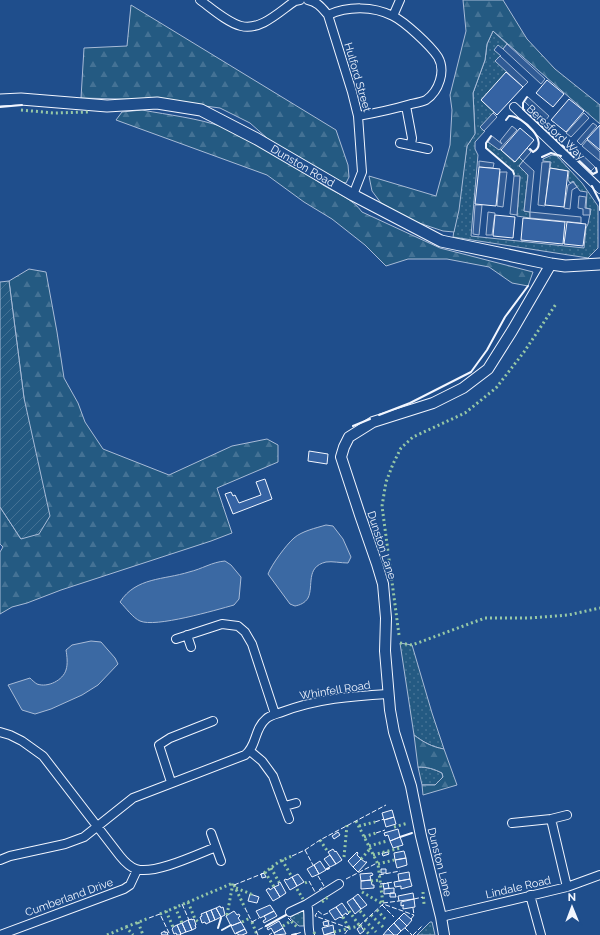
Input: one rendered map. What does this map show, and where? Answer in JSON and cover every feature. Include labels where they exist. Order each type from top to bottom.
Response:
[{"type":"main road","name":"Dunston Road","points":[[0,100],[21,99],[107,106],[157,103],[201,110],[257,139],[353,195],[441,241],[551,264],[565,266],[600,264]]},
{"type":"street","points":[[200,0],[233,23],[248,27],[261,23],[295,1],[300,0]]},
{"type":"street","name":"Hulford Street","points":[[308,0],[314,1],[321,6],[328,15],[358,116],[362,172],[353,195]]},
{"type":"street","points":[[393,16],[400,0]]},
{"type":"street","points":[[328,15],[337,11],[355,8],[368,9],[393,16],[422,39],[438,57],[441,64],[439,83],[434,92],[426,100],[406,106],[358,116]]},
{"type":"street","points":[[406,106],[412,138],[411,145]]},
{"type":"street","name":"Beresford Way","points":[[514,107],[600,189]]},
{"type":"street","points":[[400,142],[428,149]]},
{"type":"street","name":"Dunston Lane","points":[[444,935],[411,786],[394,732],[388,694],[385,651],[386,618],[382,584],[377,564],[341,457],[344,446],[349,438],[373,422],[433,403],[463,388],[488,369],[551,264]]},
{"type":"street","points":[[176,639],[222,624],[238,626],[245,632],[252,644],[275,714]]},
{"type":"street","points":[[187,635],[191,647]]},
{"type":"street","name":"Whinfell Road","points":[[250,751],[261,723],[275,714],[314,702],[354,696],[388,694]]},
{"type":"street","points":[[172,782],[159,744],[170,738],[213,721]]},
{"type":"street","points":[[0,732],[22,741],[43,756],[120,856],[131,867],[137,870],[157,869],[216,847]]},
{"type":"street","points":[[0,860],[10,856],[65,844],[84,837],[133,798],[172,782],[240,758],[250,751],[269,768],[289,819]]},
{"type":"street","points":[[285,806],[296,803]]},
{"type":"street","points":[[512,823],[551,819],[567,815]]},
{"type":"street","points":[[551,819],[566,887]]},
{"type":"street","points":[[211,833],[221,861]]},
{"type":"street","name":"Cumberland Drive","points":[[0,935],[124,889],[130,885],[137,870]]},
{"type":"street","name":"Lindale Road","points":[[441,917],[566,887],[600,875]]},
{"type":"street","points":[[290,912],[307,904],[339,884]]},
{"type":"street","points":[[530,895],[541,935]]},
{"type":"street","points":[[307,904],[309,910],[308,921],[310,935]]},
{"type":"green space","points":[[463,0],[503,0],[527,39],[555,69],[600,105],[600,124],[493,31],[487,44],[485,60],[473,93],[475,134],[467,146],[459,210],[454,232],[443,231],[413,221],[381,203],[372,191],[369,176],[436,196],[450,145],[452,110],[450,95],[466,31]]},
{"type":"green space","points":[[131,5],[336,130],[348,165],[349,177],[346,183],[336,181],[276,146],[250,123],[220,108],[161,100],[81,98],[84,48],[127,46]]},
{"type":"green space","points":[[493,31],[507,44],[503,49],[498,45],[494,50],[501,56],[496,61],[507,72],[481,100],[494,112],[481,127],[485,131],[475,142],[475,149],[478,155],[471,236],[584,248],[586,228],[591,209],[586,208],[587,192],[580,191],[573,181],[570,183],[568,180],[569,171],[550,168],[551,162],[543,161],[543,159],[552,155],[557,156],[582,183],[598,206],[598,248],[588,258],[453,237],[467,146],[475,133],[473,93],[485,60],[487,44]]},
{"type":"green space","points":[[142,110],[203,121],[236,132],[249,138],[299,168],[323,185],[354,203],[362,212],[440,248],[533,272],[528,286],[512,283],[489,267],[447,259],[408,259],[386,266],[365,245],[332,219],[304,202],[267,175],[116,120],[122,112]]},
{"type":"green space","points":[[488,142],[501,150],[514,162],[519,157],[523,161],[519,166],[528,175],[524,211],[530,212],[530,218],[517,216],[520,177],[514,176],[513,171],[486,148],[486,143]]},
{"type":"green space","points":[[29,269],[46,272],[64,378],[78,403],[85,422],[103,449],[169,475],[232,446],[267,439],[278,445],[278,462],[217,488],[232,533],[12,607],[0,614],[0,552],[3,547],[0,544],[0,507],[21,539],[24,398],[9,281]]},
{"type":"green space","points":[[9,281],[24,398],[50,516],[39,534],[21,539],[0,507],[0,282]]},
{"type":"green space","points":[[400,643],[412,645],[444,749],[428,744],[414,735]]},
{"type":"green space","points":[[414,735],[428,744],[444,749],[457,785],[423,795],[422,785],[435,785],[443,777],[442,773],[436,770],[418,767]]},
{"type":"green space","points":[[418,767],[436,770],[442,773],[443,777],[435,785],[422,785]]},
{"type":"green space","points":[[300,910],[304,910],[304,926],[299,926],[290,918]]},
{"type":"green space","points":[[430,922],[432,922],[435,935],[417,935]]},
{"type":"shaded area","points":[[507,44],[545,79],[541,84],[503,49]]},
{"type":"shaded area","points":[[500,56],[528,82],[523,87],[495,61]]},
{"type":"shaded area","points":[[528,97],[549,116],[545,121],[524,101]]},
{"type":"shaded area","points":[[493,113],[497,117],[484,131],[480,127]]},
{"type":"shaded area","points":[[584,113],[589,118],[571,137],[566,133]]},
{"type":"shaded area","points":[[593,123],[597,126],[581,145],[577,141]]},
{"type":"shaded area","points":[[512,126],[517,130],[499,150],[488,142],[492,136],[502,144],[500,141]]},
{"type":"shaded area","points":[[587,140],[600,152],[600,161],[582,146]]},
{"type":"shaded area","points":[[574,147],[595,167],[591,171],[570,151]]},
{"type":"shaded area","points":[[527,148],[531,152],[523,161],[519,157]]},
{"type":"shaded area","points":[[479,161],[494,163],[493,168],[479,167]]},
{"type":"shaded area","points":[[523,161],[534,171],[530,212],[524,211],[528,175],[519,166]]},
{"type":"shaded area","points":[[542,162],[550,162],[545,206],[538,205]]},
{"type":"shaded area","points":[[500,172],[507,172],[503,207],[497,206]]},
{"type":"shaded area","points":[[514,176],[520,176],[517,215],[510,214]]},
{"type":"shaded area","points":[[573,182],[577,187],[572,190],[570,209],[564,208],[568,185]]},
{"type":"shaded area","points":[[579,196],[586,197],[585,208],[590,209],[590,215],[583,215],[583,209],[578,208]]},
{"type":"shaded area","points":[[475,205],[482,205],[479,235],[473,234]]},
{"type":"shaded area","points":[[488,212],[495,213],[492,235],[486,235]]},
{"type":"shaded area","points":[[530,212],[581,217],[581,223],[530,218]]},
{"type":"shaded area","points":[[326,525],[333,526],[343,539],[351,557],[348,563],[326,562],[319,564],[315,568],[311,577],[310,593],[307,600],[297,606],[290,604],[268,574],[287,545],[294,538],[305,532]]},
{"type":"shaded area","points":[[225,561],[231,565],[241,577],[239,599],[234,605],[186,618],[148,623],[137,620],[120,602],[134,588],[142,584],[180,575]]},
{"type":"shaded area","points":[[91,641],[101,642],[115,658],[118,664],[98,685],[82,695],[51,709],[35,714],[22,710],[8,685],[30,678],[41,685],[50,684],[58,680],[62,677],[66,670],[66,650],[72,645]]},
{"type":"building","points":[[506,72],[523,87],[497,115],[481,100]]},
{"type":"building","points":[[547,80],[564,94],[553,107],[536,93]]},
{"type":"building","points":[[569,99],[584,111],[566,132],[551,120]]},
{"type":"building","points":[[600,125],[600,150],[587,139]]},
{"type":"building","points":[[520,128],[534,140],[515,162],[501,150]]},
{"type":"building","points":[[479,167],[500,169],[496,206],[475,204]]},
{"type":"building","points":[[550,168],[568,171],[564,207],[545,205]]},
{"type":"building","points":[[495,215],[515,217],[513,238],[493,236]]},
{"type":"building","points":[[523,218],[565,222],[563,244],[521,240]]},
{"type":"building","points":[[567,222],[586,224],[583,246],[564,244]]},
{"type":"building","points":[[309,451],[328,454],[327,464],[308,461]]},
{"type":"building","points":[[265,479],[272,499],[233,514],[225,494],[231,492],[233,496],[235,495],[239,503],[261,495],[256,482]]},
{"type":"building","points":[[392,810],[394,817],[384,820],[382,813]]},
{"type":"building","points":[[394,817],[396,824],[386,827],[384,820]]},
{"type":"building","points":[[398,829],[400,837],[390,841],[388,835],[385,836],[384,833]]},
{"type":"building","points":[[338,832],[340,835],[334,839],[332,836]]},
{"type":"building","points":[[400,837],[403,845],[393,848],[390,841]]},
{"type":"building","points":[[333,849],[342,860],[336,864],[328,852]]},
{"type":"building","points":[[404,851],[406,858],[395,860],[394,853]]},
{"type":"building","points":[[357,852],[357,855],[361,859],[353,867],[348,861]]},
{"type":"building","points":[[388,852],[389,854],[383,856],[382,853]]},
{"type":"building","points":[[330,855],[336,864],[330,867],[324,859]]},
{"type":"building","points":[[406,858],[407,865],[397,868],[395,860]]},
{"type":"building","points":[[361,859],[367,862],[358,872],[353,867]]},
{"type":"building","points":[[320,861],[326,870],[319,874],[314,865]]},
{"type":"building","points":[[314,865],[319,874],[312,877],[307,869]]},
{"type":"building","points":[[381,869],[386,869],[386,873],[381,873]]},
{"type":"building","points":[[409,872],[410,879],[399,881],[398,874]]},
{"type":"building","points":[[264,873],[266,877],[262,878],[261,874]]},
{"type":"building","points":[[372,873],[373,875],[370,876],[371,880],[361,881],[360,874]]},
{"type":"building","points":[[298,874],[304,882],[297,886],[292,877]]},
{"type":"building","points":[[292,877],[297,886],[290,890],[284,880]]},
{"type":"building","points":[[410,879],[412,886],[401,889],[401,886],[395,887],[394,882]]},
{"type":"building","points":[[371,880],[374,888],[361,889],[361,881]]},
{"type":"building","points":[[280,882],[286,893],[280,897],[274,887],[279,885],[278,883]]},
{"type":"building","points":[[388,883],[389,888],[384,889],[383,884]]},
{"type":"building","points":[[274,887],[280,897],[273,901],[266,890],[269,888],[270,890]]},
{"type":"building","points":[[394,888],[394,893],[384,894],[384,889]]},
{"type":"building","points":[[390,893],[395,893],[396,897],[390,897]]},
{"type":"building","points":[[413,893],[414,899],[399,901],[398,896]]},
{"type":"building","points":[[250,894],[259,897],[257,903],[248,901]]},
{"type":"building","points":[[358,894],[367,905],[361,909],[353,898]]},
{"type":"building","points":[[353,898],[361,909],[355,914],[347,902]]},
{"type":"building","points":[[414,899],[415,907],[403,909],[404,905],[401,906],[401,902]]},
{"type":"building","points":[[342,903],[349,913],[342,916],[336,907]]},
{"type":"building","points":[[270,905],[274,911],[260,918],[256,911]]},
{"type":"building","points":[[220,906],[221,908],[223,907],[225,915],[221,917],[216,908]]},
{"type":"building","points":[[336,907],[343,917],[335,920],[329,911]]},
{"type":"building","points":[[216,908],[221,917],[215,920],[211,910]]},
{"type":"building","points":[[211,910],[215,920],[210,922],[206,912]]},
{"type":"building","points":[[234,911],[237,915],[239,914],[240,916],[238,918],[241,922],[231,926],[226,916]]},
{"type":"building","points":[[274,911],[277,916],[264,923],[263,921],[266,919],[264,916]]},
{"type":"building","points":[[206,912],[210,922],[206,924],[205,922],[202,923],[200,917],[202,916],[201,914]]},
{"type":"building","points":[[404,913],[412,920],[407,926],[399,918]]},
{"type":"building","points":[[399,918],[407,926],[401,931],[394,923]]},
{"type":"building","points":[[194,919],[196,928],[192,930],[188,920]]},
{"type":"building","points":[[188,920],[192,930],[186,932],[182,923]]},
{"type":"building","points":[[279,921],[283,928],[274,933],[271,928],[268,930],[267,928]]},
{"type":"building","points":[[328,921],[329,925],[324,926],[323,922]]},
{"type":"building","points":[[241,922],[245,929],[235,934],[231,926]]},
{"type":"building","points":[[182,923],[186,932],[181,934],[177,925]]},
{"type":"building","points":[[394,923],[401,931],[397,935],[394,935],[388,929]]},
{"type":"building","points":[[177,925],[181,934],[180,935],[177,935],[176,933],[174,934],[172,929]]},
{"type":"building","points":[[333,925],[334,932],[324,935],[322,928]]},
{"type":"building","points":[[361,926],[364,931],[360,934],[357,929]]},
{"type":"building","points":[[283,928],[286,934],[275,935],[274,933]]},
{"type":"building","points":[[245,929],[247,933],[239,935],[236,933]]},
{"type":"building","points":[[388,929],[394,935],[383,935]]},
{"type":"building","points":[[165,931],[168,935],[162,935],[161,933]]},
{"type":"building","points":[[334,932],[335,935],[324,935]]},
{"type":"hedge","points":[[21,110],[54,113],[88,112]]},
{"type":"hedge","points":[[399,635],[382,506],[386,482],[393,464],[401,448],[413,437],[465,413],[496,388],[524,352],[556,304]]},
{"type":"hedge","points":[[400,643],[412,645],[485,618],[530,618],[568,615],[600,608]]},
{"type":"hedge","points":[[356,821],[378,864],[383,904]]},
{"type":"hedge","points":[[359,826],[375,822]]},
{"type":"hedge","points":[[394,827],[408,823]]},
{"type":"hedge","points":[[344,857],[347,825]]},
{"type":"hedge","points":[[364,837],[376,833]]},
{"type":"hedge","points":[[320,840],[328,852]]},
{"type":"hedge","points":[[369,846],[387,841]]},
{"type":"hedge","points":[[373,855],[400,848]]},
{"type":"hedge","points":[[361,859],[370,849]]},
{"type":"hedge","points":[[264,873],[280,861],[292,856]]},
{"type":"hedge","points":[[282,860],[292,877]]},
{"type":"hedge","points":[[378,864],[394,860]]},
{"type":"hedge","points":[[271,868],[279,882]]},
{"type":"hedge","points":[[265,872],[274,887]]},
{"type":"hedge","points":[[371,881],[380,880]]},
{"type":"hedge","points":[[305,883],[309,881]]},
{"type":"hedge","points":[[160,914],[233,883]]},
{"type":"hedge","points":[[227,915],[233,883],[245,908]]},
{"type":"hedge","points":[[236,888],[251,894],[252,891]]},
{"type":"hedge","points":[[297,889],[303,899]]},
{"type":"hedge","points":[[362,892],[383,904]]},
{"type":"hedge","points":[[423,892],[424,904]]},
{"type":"hedge","points":[[322,902],[328,897]]},
{"type":"hedge","points":[[188,902],[195,919],[198,922]]},
{"type":"hedge","points":[[175,907],[182,923]]},
{"type":"hedge","points":[[377,910],[387,921]]},
{"type":"hedge","points":[[166,911],[173,927]]},
{"type":"hedge","points":[[349,911],[359,925]]},
{"type":"hedge","points":[[360,911],[367,919]]},
{"type":"hedge","points":[[371,915],[383,927]]},
{"type":"hedge","points":[[343,917],[349,928]]},
{"type":"hedge","points":[[126,927],[149,918]]},
{"type":"hedge","points":[[242,922],[250,918]]},
{"type":"hedge","points":[[365,920],[376,932]]},
{"type":"hedge","points":[[283,926],[291,921],[297,927]]},
{"type":"hedge","points":[[138,922],[143,935]]},
{"type":"hedge","points":[[252,922],[257,935]]},
{"type":"hedge","points":[[360,925],[370,935]]},
{"type":"hedge","points":[[334,932],[359,926]]},
{"type":"hedge","points":[[107,935],[126,927],[133,935]]},
{"type":"fence","points":[[292,856],[386,805]]},
{"type":"fence","points":[[375,822],[384,819]]},
{"type":"fence","points":[[376,833],[385,830]]},
{"type":"fence","points":[[305,850],[313,865]]},
{"type":"fence","points":[[346,879],[377,863]]},
{"type":"fence","points":[[379,875],[400,871]]},
{"type":"fence","points":[[234,885],[264,873]]},
{"type":"fence","points":[[318,876],[324,886],[319,890]]},
{"type":"fence","points":[[309,881],[315,892]]},
{"type":"fence","points":[[380,884],[394,882]]},
{"type":"fence","points":[[414,899],[423,897]]},
{"type":"fence","points":[[383,903],[399,901]]},
{"type":"fence","points":[[182,904],[189,920]]},
{"type":"fence","points":[[359,926],[383,904],[414,915]]},
{"type":"fence","points":[[382,905],[394,917]]},
{"type":"fence","points":[[245,908],[252,922]]},
{"type":"fence","points":[[411,919],[414,915],[413,908]]},
{"type":"fence","points":[[328,913],[323,915],[318,911],[315,916],[349,928],[344,935]]},
{"type":"fence","points":[[149,918],[160,914],[170,935]]},
{"type":"fence","points":[[252,922],[259,918]]},
{"type":"fence","points":[[288,918],[291,921]]},
{"type":"fence","points":[[413,935],[423,925]]},
{"type":"fence","points":[[258,935],[256,931],[266,926]]},
{"type":"fence","points":[[405,928],[412,935]]},
{"type":"fence","points":[[296,934],[302,932]]},
{"type":"wall","points":[[527,97],[523,103],[523,109],[593,174],[597,172],[596,168]]},
{"type":"wall","points":[[0,107],[22,105]]},
{"type":"wall","points":[[506,120],[509,116],[515,117],[533,130],[539,142],[538,148],[533,152],[530,149]]},
{"type":"wall","points":[[491,136],[486,143],[486,148],[513,171],[514,174]]},
{"type":"wall","points":[[542,157],[551,153],[561,156]]},
{"type":"wall","points":[[592,186],[600,202],[600,210]]},
{"type":"wall","points":[[379,415],[410,403],[471,372],[487,350],[505,317],[528,286]]},
{"type":"wall","points":[[353,426],[370,419]]},
{"type":"wall","points":[[400,837],[412,833]]},
{"type":"wall","points":[[266,926],[286,915]]},
{"type":"wall","points":[[218,928],[221,918]]},
{"type":"wall","points":[[222,930],[231,925]]},
{"type":"wall","points":[[292,935],[296,934]]}]
